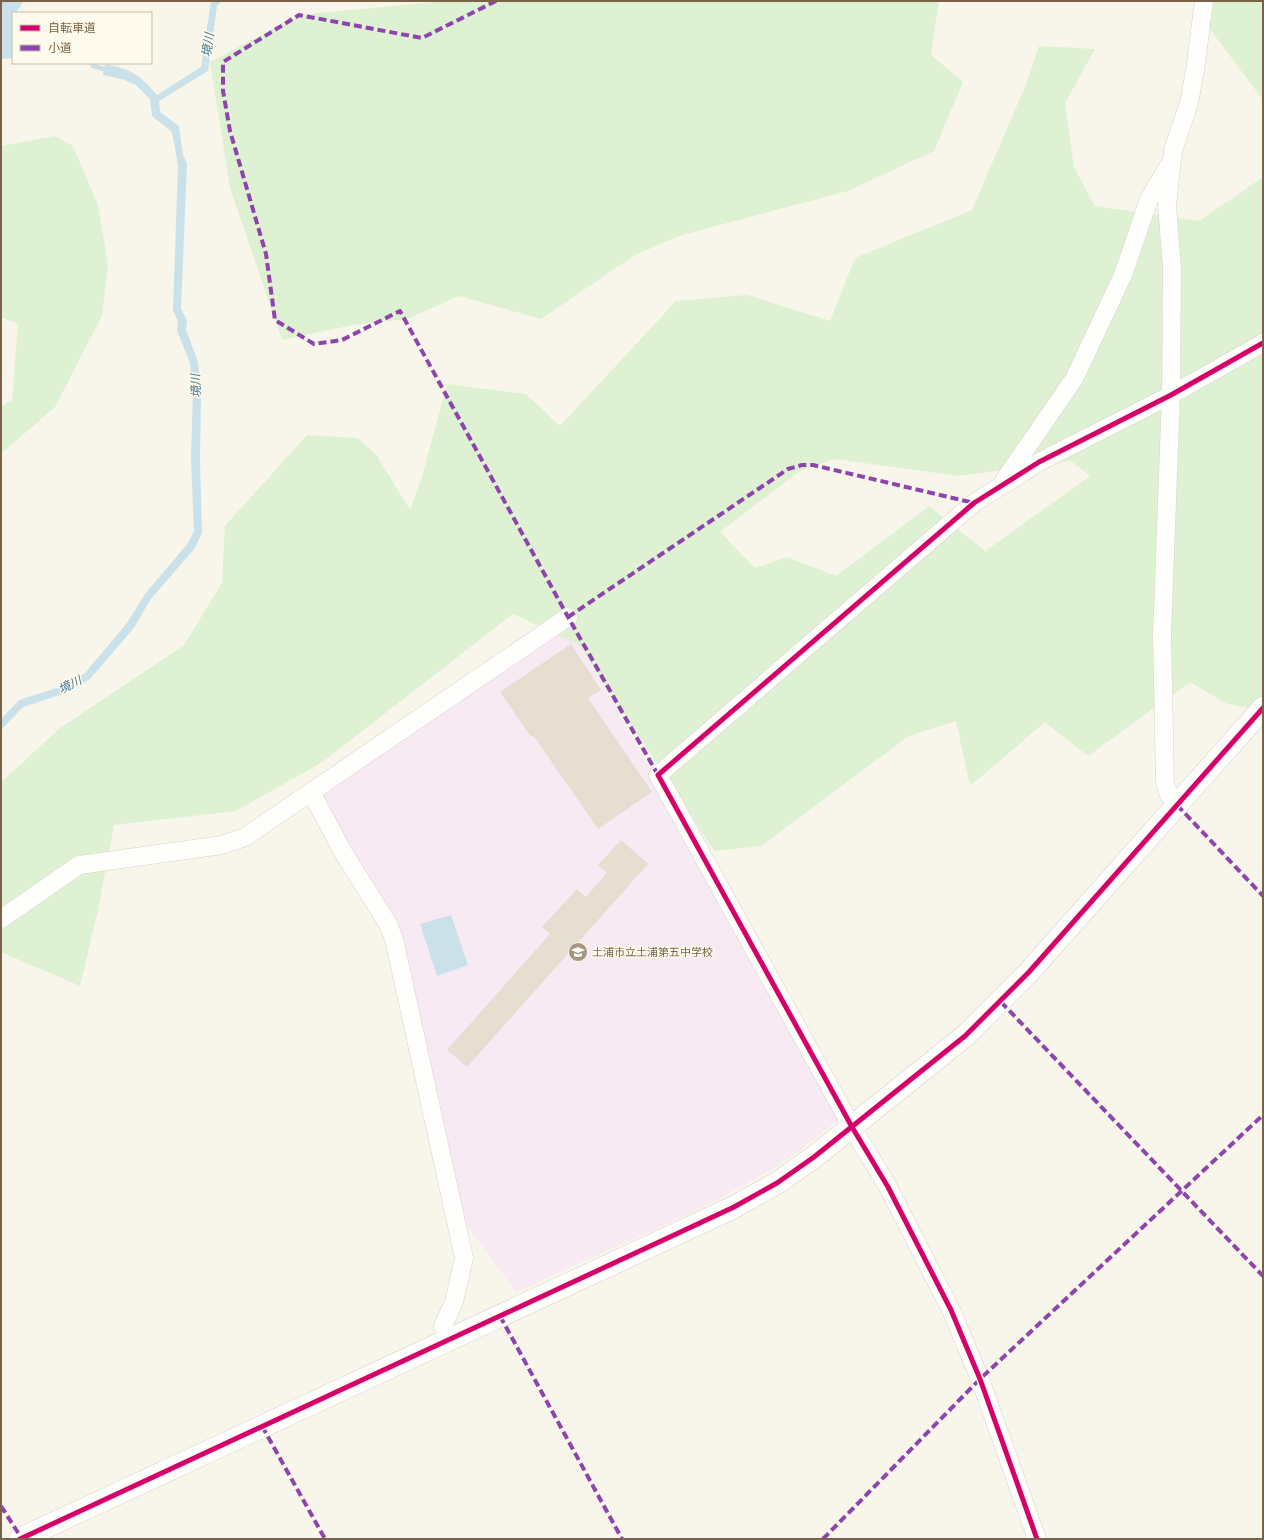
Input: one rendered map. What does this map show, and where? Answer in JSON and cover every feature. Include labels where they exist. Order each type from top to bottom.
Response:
[{"type":"street","points":[[1177,805],[1169,795],[1165,782],[1164,766],[1162,635],[1171,395],[1172,268],[1167,205],[1171,161],[1173,150],[1189,104],[1204,1]]},
{"type":"street","points":[[1000,487],[1074,379],[1123,275],[1148,199],[1171,161]]},
{"type":"street","points":[[1038,1539],[980,1379],[951,1310],[888,1188],[852,1128],[658,775],[974,503],[1039,462],[1171,395],[1263,343]]},
{"type":"street","points":[[1,919],[79,865],[222,845],[245,837],[568,617]]},
{"type":"street","points":[[20,1539],[734,1207],[777,1183],[852,1128],[965,1036],[1001,1002],[1263,708]]},
{"type":"street","points":[[311,792],[343,852],[388,924],[394,939],[464,1258],[454,1302],[443,1326],[448,1341]]},
{"type":"shaded area","name":"土浦市立土浦第五中学校","points":[[565,626],[574,633],[843,1116],[803,1148],[774,1168],[733,1191],[689,1214],[516,1292],[460,1216],[407,973],[358,864],[325,804],[323,794]]},
{"type":"green space","points":[[444,1],[939,1],[931,55],[963,82],[934,151],[848,191],[682,235],[635,255],[541,319],[459,296],[407,319],[353,325],[282,340],[230,188],[210,62],[299,15]]},
{"type":"green space","points":[[1209,1],[1263,1],[1263,100],[1206,24]]},
{"type":"green space","points":[[1039,46],[1095,49],[1065,103],[1074,167],[1095,206],[1199,221],[1263,177],[1263,711],[1227,704],[1190,682],[1088,756],[1045,722],[970,786],[956,721],[909,736],[761,846],[714,851],[579,645],[513,614],[321,763],[236,811],[114,825],[98,910],[80,986],[1,952],[1,782],[59,729],[184,645],[222,583],[225,526],[307,435],[358,438],[377,456],[410,510],[422,477],[447,384],[526,394],[560,426],[676,301],[747,295],[830,321],[855,258],[972,210],[1027,82]],"holes":[[[834,459],[959,476],[1071,461],[1090,476],[985,551],[929,506],[836,576],[787,557],[755,568],[720,532],[800,471]]]},
{"type":"green space","points":[[55,136],[73,146],[98,205],[108,265],[102,316],[55,407],[1,454],[1,407],[12,400],[18,324],[1,317],[1,146]]},
{"type":"water","points":[[1,1],[23,2],[17,11],[18,12],[12,12],[12,58],[1,59]]},
{"type":"water","name":"境川","points":[[211,1],[222,1],[217,6],[208,71],[159,101],[160,112],[179,126],[183,155],[187,163],[181,309],[187,320],[186,330],[198,362],[201,391],[200,460],[202,533],[195,548],[150,600],[134,628],[90,679],[63,694],[23,707],[1,730],[1,719],[19,700],[60,687],[85,673],[127,623],[145,594],[188,543],[194,531],[191,459],[193,388],[190,363],[177,331],[178,321],[173,311],[178,165],[172,132],[152,116],[150,99],[136,85],[122,79],[103,75],[105,64],[122,68],[140,78],[157,95],[201,67]]},
{"type":"water","points":[[451,915],[468,965],[437,976],[420,924]]},
{"type":"building","points":[[571,644],[601,690],[588,698],[652,792],[598,829],[533,735],[531,737],[500,692]]},
{"type":"building","points":[[621,840],[648,864],[467,1067],[447,1050],[550,934],[542,927],[577,889],[586,897],[607,873],[598,865]]},
{"type":"waterway","points":[[93,66],[110,71]]},
{"type":"marked path","points":[[496,1],[422,38],[299,15],[223,62],[223,91],[230,131],[266,254],[275,320],[314,344],[342,340],[400,311],[568,617],[658,775]]},
{"type":"marked path","points":[[568,617],[788,469],[802,465],[813,465],[974,503]]},
{"type":"marked path","points":[[1177,805],[1263,896]]},
{"type":"marked path","points":[[1001,1002],[1263,1276]]},
{"type":"marked path","points":[[823,1539],[980,1379],[1263,1115]]},
{"type":"marked path","points":[[500,1316],[622,1539]]},
{"type":"marked path","points":[[262,1426],[325,1539]]},
{"type":"marked path","points":[[1,1506],[22,1539]]},
{"type":"cycle path","points":[[1037,1539],[980,1379],[951,1310],[888,1187],[852,1127],[658,775],[974,503],[1039,462],[1171,395],[1263,343]]},
{"type":"cycle path","points":[[20,1539],[734,1207],[777,1183],[814,1157],[965,1036],[1029,972],[1263,708]]},
{"type":"place","name":"土浦市立土浦第五中学校","points":[[578,952]]}]
